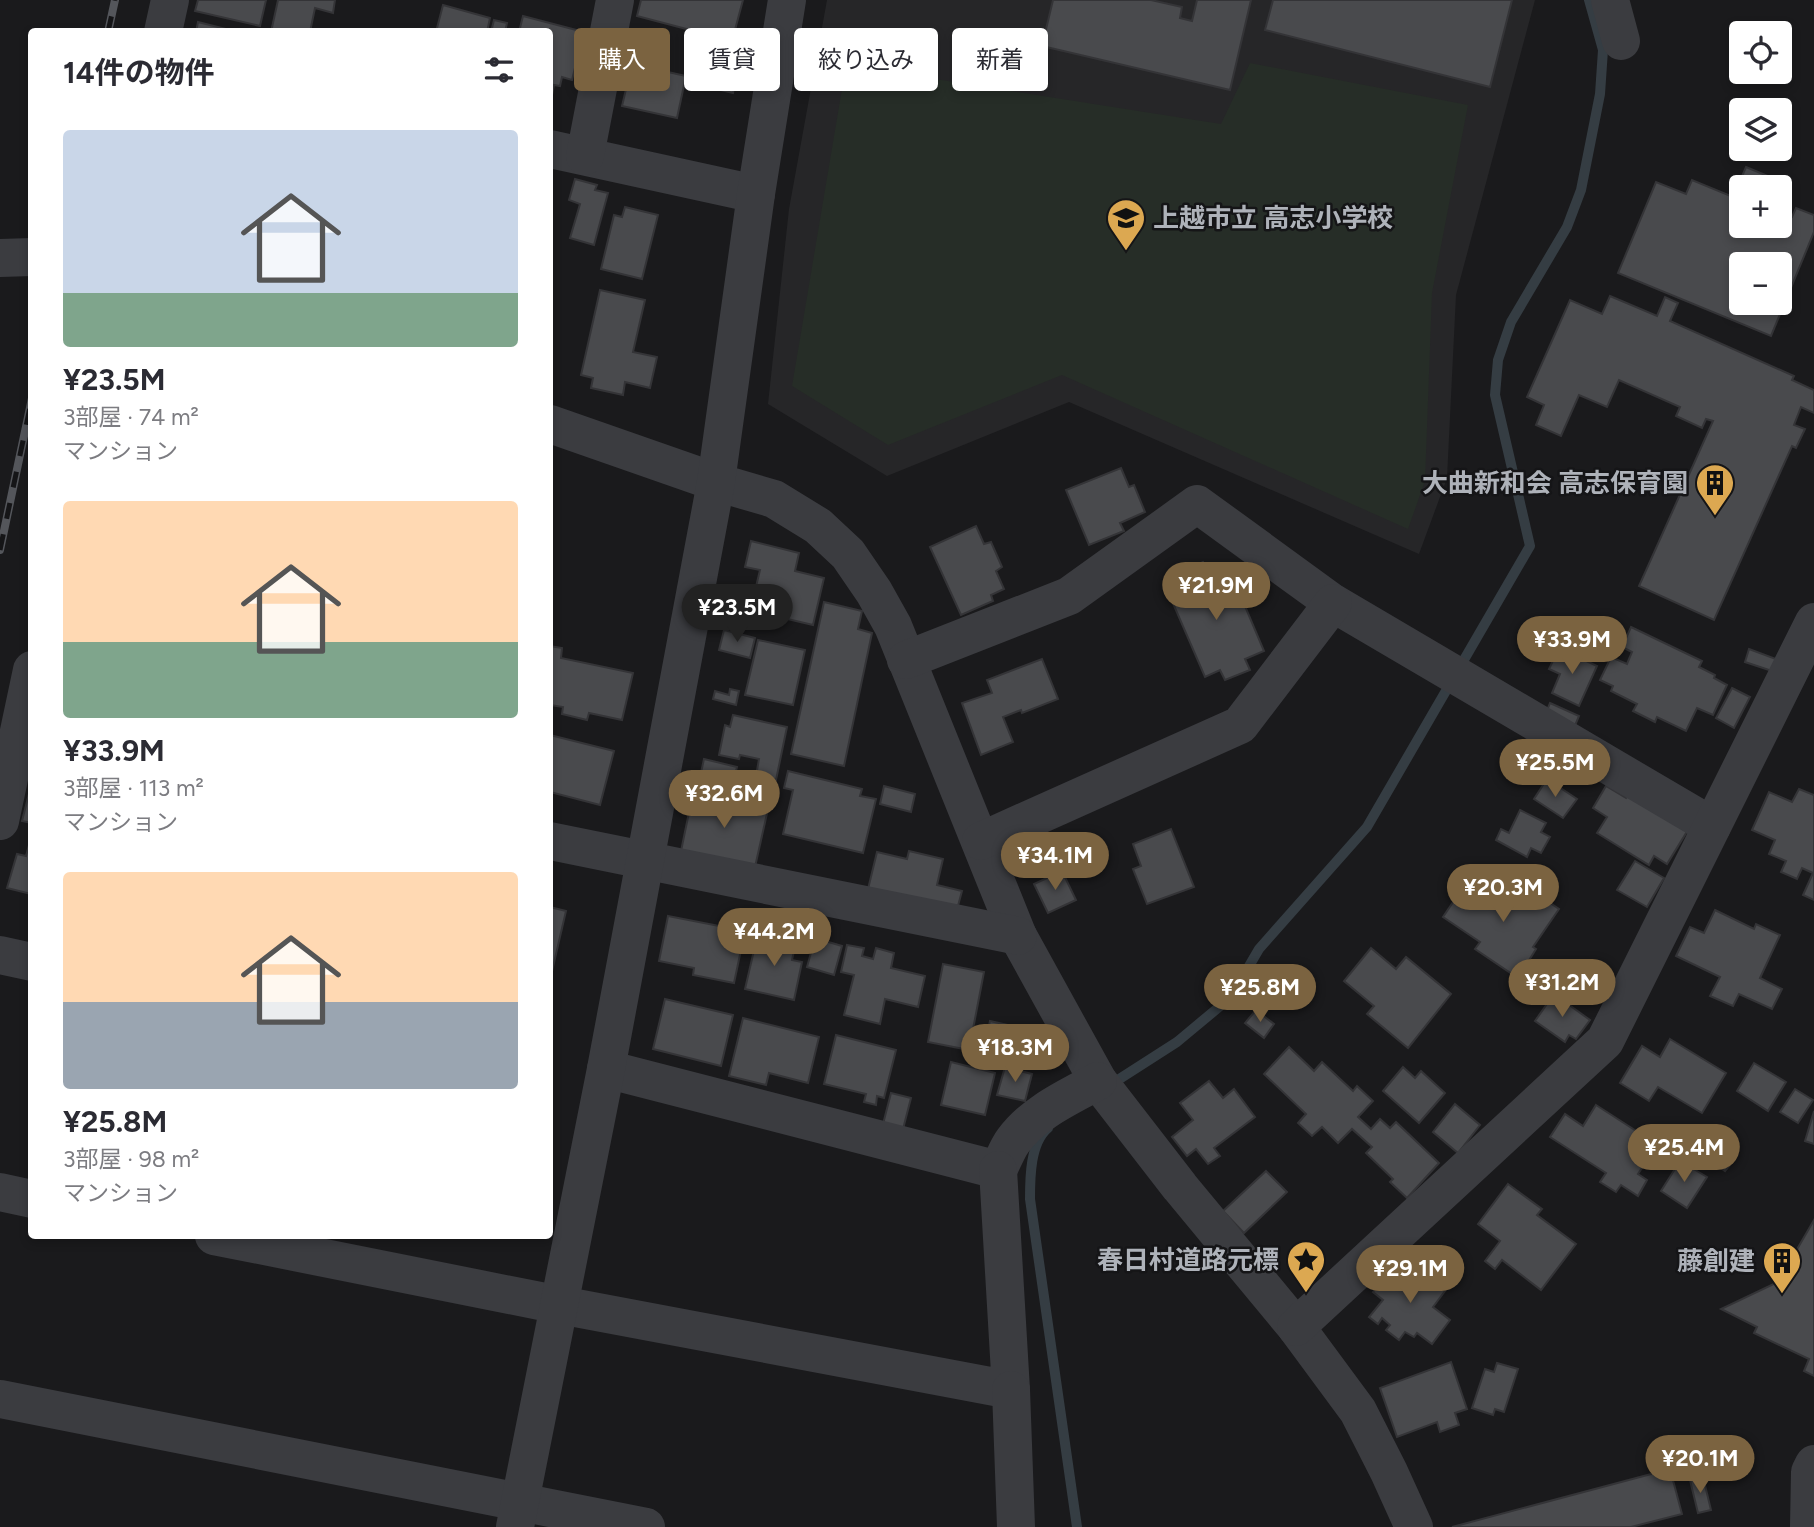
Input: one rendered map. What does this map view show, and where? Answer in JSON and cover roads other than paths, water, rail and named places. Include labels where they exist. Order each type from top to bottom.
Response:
[{"type":"street","points":[[164,28],[170,0]]},
{"type":"street","points":[[615,0],[567,153],[756,194]]},
{"type":"street","points":[[518,1514],[606,1069],[716,482],[756,194],[787,0]]},
{"type":"street","points":[[1610,0],[1621,41]]},
{"type":"street","points":[[0,258],[28,257]]},
{"type":"street","points":[[553,425],[716,482],[775,499],[818,526],[848,554],[893,626],[1018,936],[1108,1093],[1180,1187],[1296,1327],[1358,1411],[1390,1472],[1414,1527]]},
{"type":"street","points":[[906,660],[1069,596],[1197,504],[1333,603],[1713,826]]},
{"type":"street","points":[[981,841],[1240,725],[1333,603]]},
{"type":"street","points":[[1296,1327],[1605,1041],[1814,622]]},
{"type":"street","points":[[0,821],[25,736],[28,708]]},
{"type":"street","points":[[553,842],[1018,936]]},
{"type":"street","points":[[0,955],[28,960]]},
{"type":"street","points":[[606,1069],[998,1170]]},
{"type":"street","points":[[1016,1527],[998,1170],[1013,1141],[1031,1122],[1052,1106],[1108,1093]]},
{"type":"street","points":[[0,1192],[28,1198]]},
{"type":"street","points":[[229,1239],[560,1306],[1011,1390]]},
{"type":"street","points":[[0,1399],[518,1514],[646,1527]]},
{"type":"street","points":[[1809,1527],[1810,1472],[1814,1464]]},
{"type":"waterway","points":[[1110,1085],[1177,1042],[1231,997],[1259,949],[1367,827],[1530,546],[1495,395],[1498,360],[1511,322],[1567,227],[1581,190],[1600,94],[1603,50],[1589,0]]},
{"type":"waterway","points":[[1048,1128],[1042,1134],[1034,1152],[1030,1199],[1077,1527]]},
{"type":"railway","points":[[109,28],[115,0]]},
{"type":"railway","points":[[0,550],[28,417]]},
{"type":"place","name":"上越市立 高志小学校","points":[[1126,252]]},
{"type":"place","name":"大曲新和会 高志保育園","points":[[1715,517]]},
{"type":"place","name":"春日村道路元標","points":[[1306,1294]]},
{"type":"place","name":"藤創建","points":[[1782,1295]]}]
